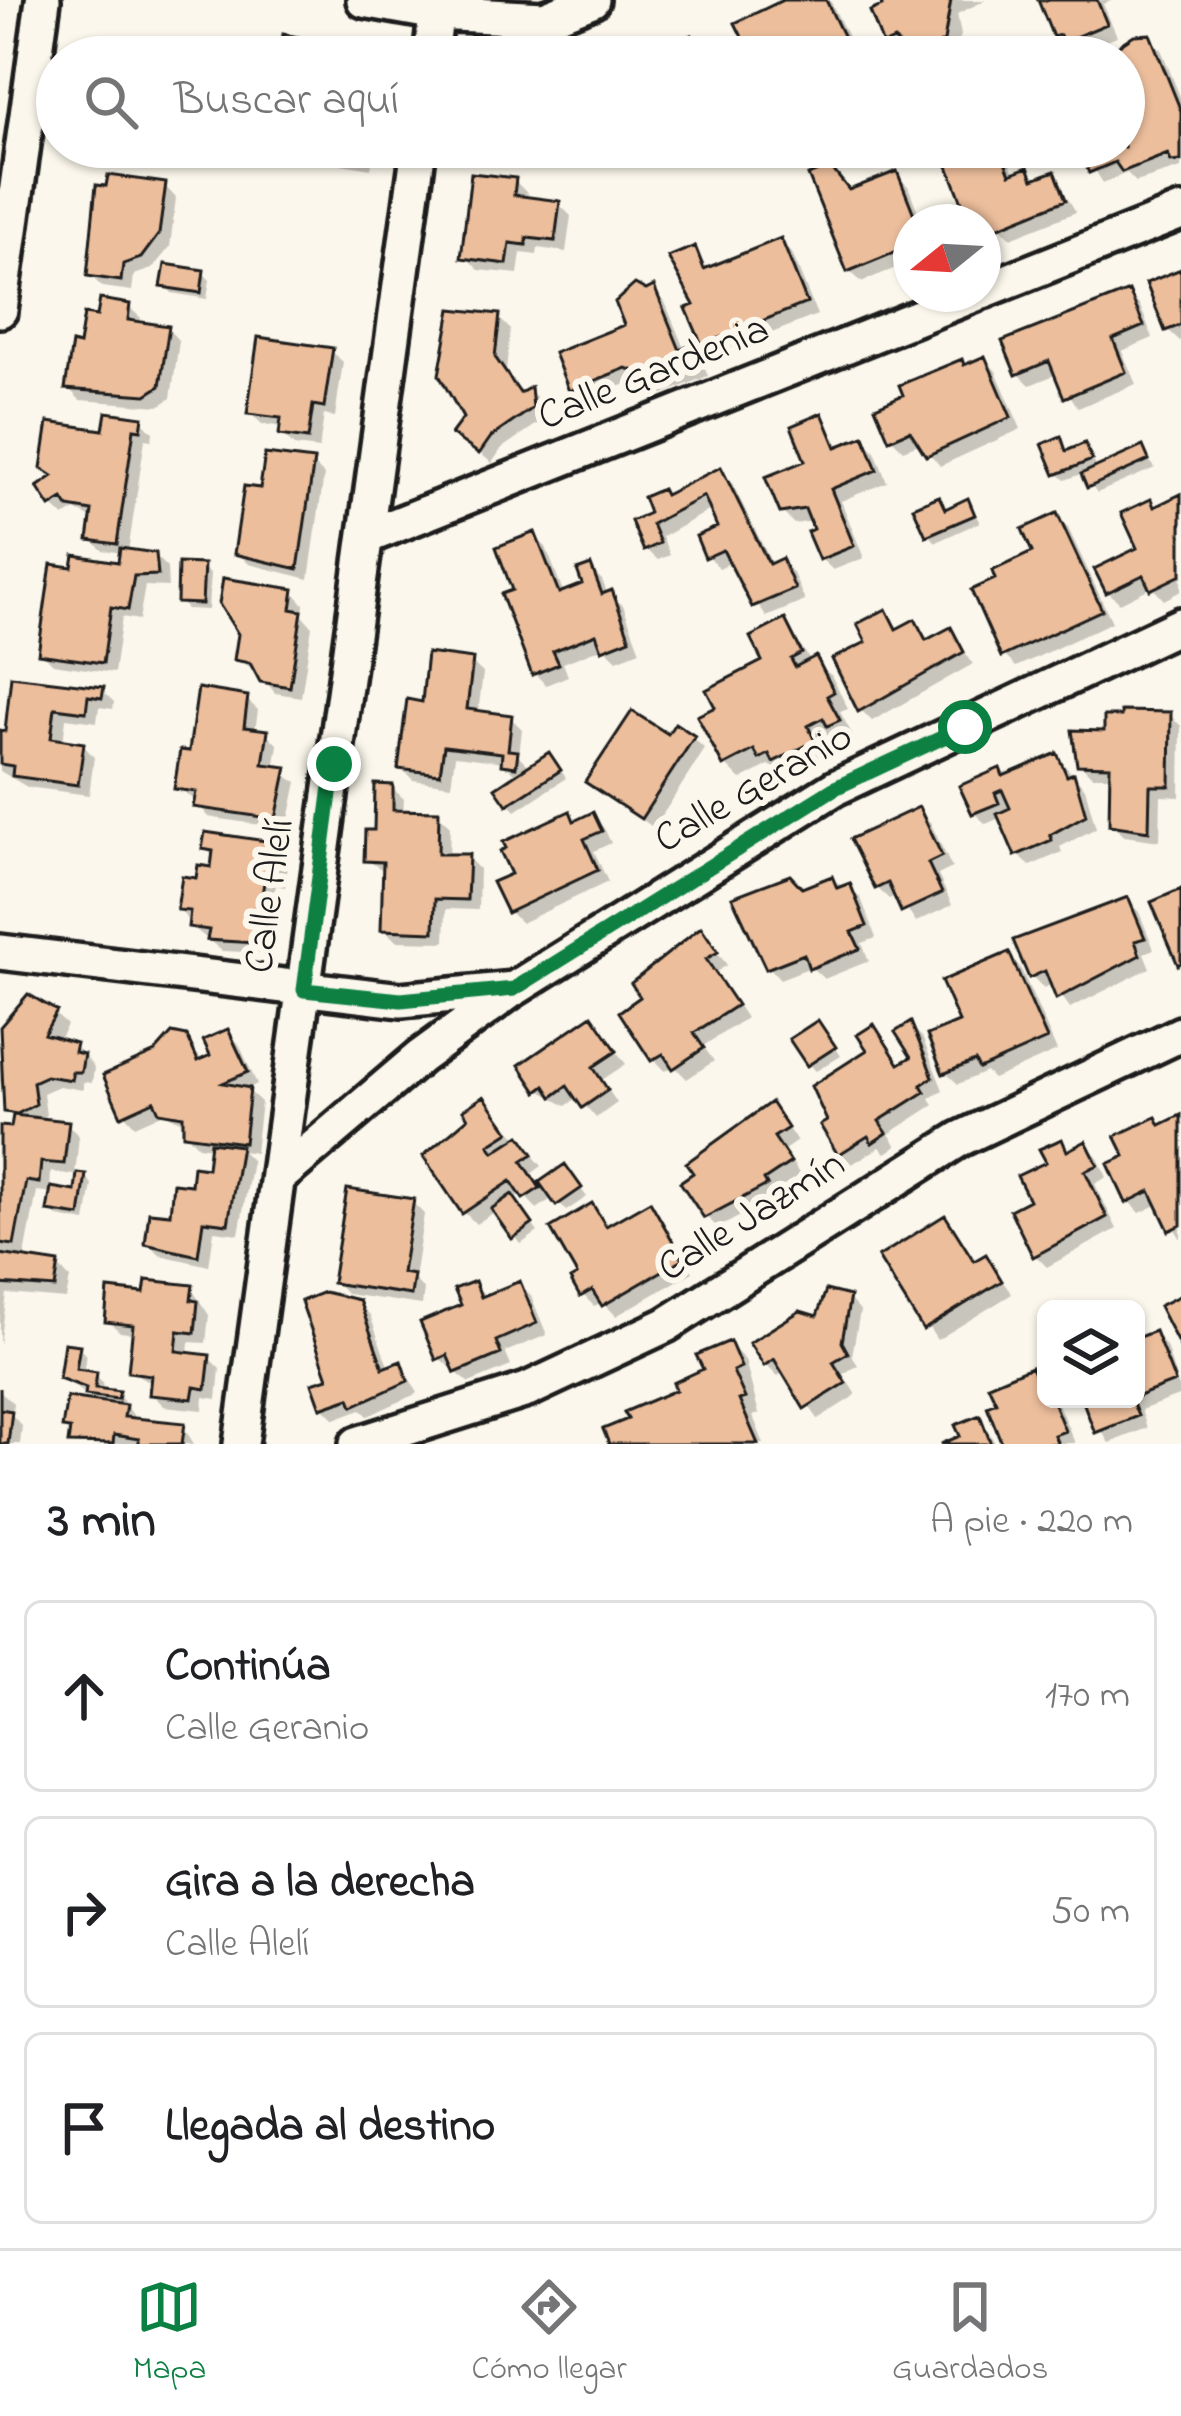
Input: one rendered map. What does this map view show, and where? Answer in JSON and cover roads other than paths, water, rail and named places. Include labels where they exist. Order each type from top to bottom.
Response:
[{"type":"street","points":[[38,36],[43,0]]},
{"type":"street","points":[[364,0],[544,19],[592,0]]},
{"type":"street","points":[[0,310],[36,50]]},
{"type":"street","name":"Calle Alelí","points":[[242,1444],[416,168]]},
{"type":"street","name":"Calle Gardenia","points":[[1001,284],[1181,212]]},
{"type":"street","name":"Calle Gardenia","points":[[366,537],[930,312]]},
{"type":"street","name":"Calle Geranio","points":[[278,1178],[420,1057],[514,989],[835,788],[1181,625]]},
{"type":"street","name":"Calle Geranio","points":[[0,952],[401,1000],[514,989]]},
{"type":"street","name":"Calle Jazmín","points":[[357,1444],[527,1390],[666,1325],[960,1139],[1181,1034]]}]
